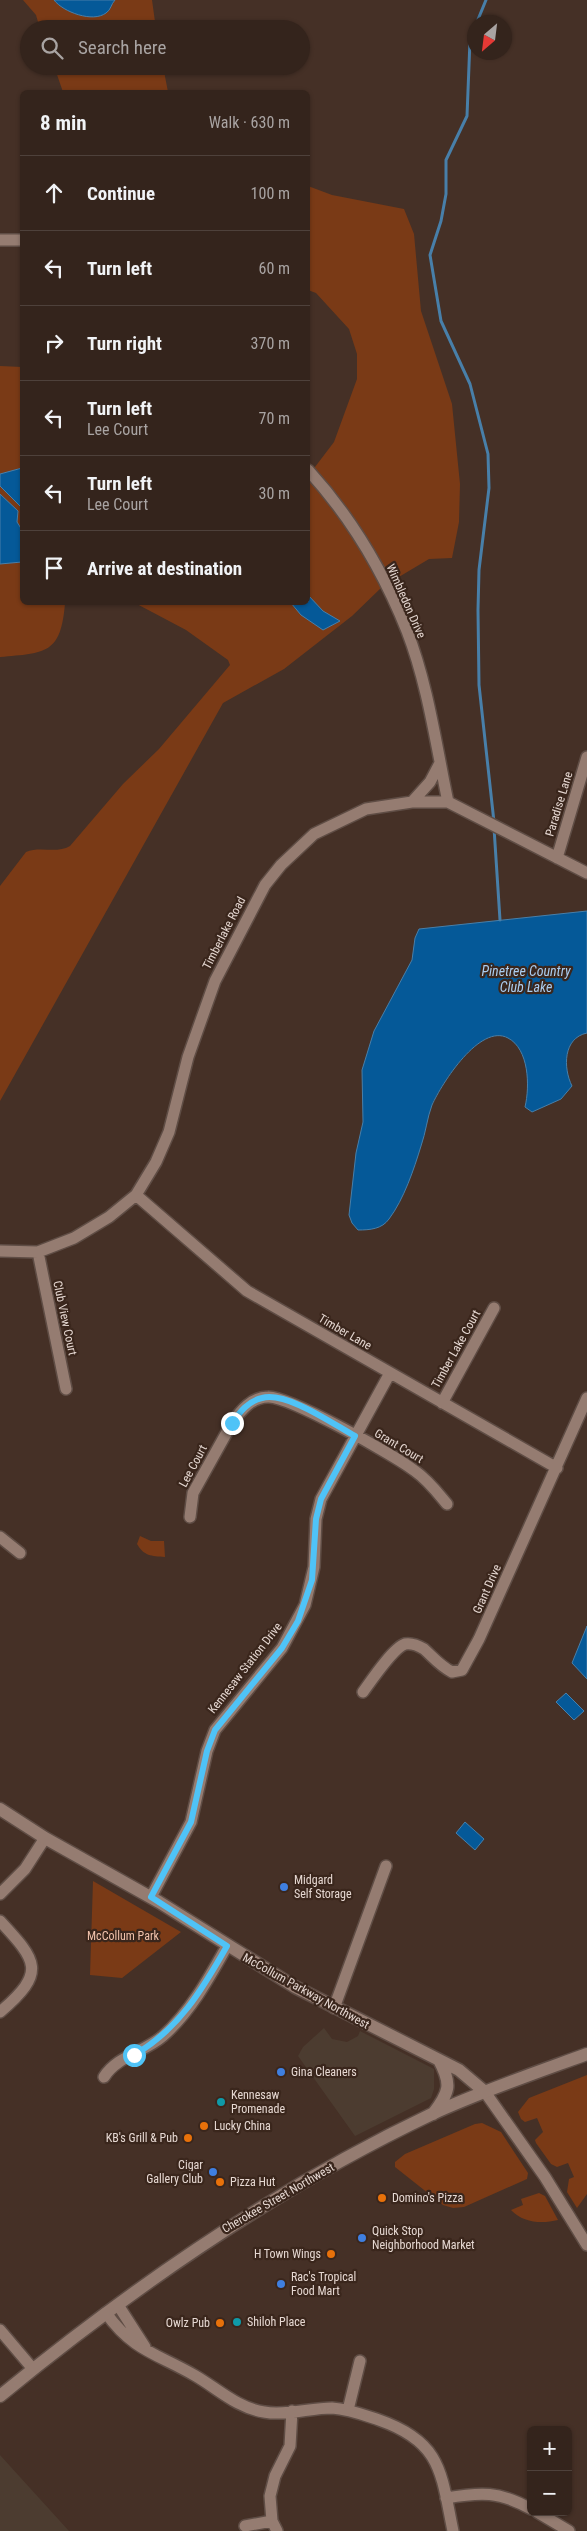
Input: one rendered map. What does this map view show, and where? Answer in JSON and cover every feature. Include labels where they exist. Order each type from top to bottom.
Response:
[{"type":"main road","name":"McCollum Parkway Northwest","points":[[0,1809],[45,1838],[151,1897],[227,1946],[334,2008],[468,2076],[485,2092]]},
{"type":"main road","name":"Cherokee Street Northwest","points":[[0,2396],[106,2313],[256,2209],[379,2140],[433,2114],[485,2092],[587,2054]]},
{"type":"main road","points":[[433,2114],[445,2097],[448,2087],[446,2075],[439,2060]]},
{"type":"street","points":[[0,240],[20,240]]},
{"type":"street","name":"Wimbledon Drive","points":[[310,473],[366,546],[393,599],[407,632],[423,684],[448,802]]},
{"type":"street","name":"Paradise Lane","points":[[556,858],[587,757]]},
{"type":"street","points":[[412,802],[430,782],[440,763]]},
{"type":"street","name":"Timberlake Road","points":[[0,1251],[38,1252],[74,1238],[108,1218],[136,1195],[156,1162],[169,1132],[188,1057],[215,981],[265,885],[280,865],[314,834],[366,809],[412,802],[448,802],[587,873]]},
{"type":"street","name":"Timber Lane","points":[[136,1195],[247,1291],[557,1468]]},
{"type":"street","name":"Club View Court","points":[[38,1252],[66,1389]]},
{"type":"street","name":"Timber Lake Court","points":[[442,1403],[494,1308]]},
{"type":"street","name":"Kennesaw Station Drive","points":[[151,1897],[191,1822],[207,1751],[215,1730],[282,1648],[298,1621],[312,1580],[316,1519],[321,1499],[390,1373]]},
{"type":"street","name":"Lee Court","points":[[190,1518],[193,1493],[232,1423],[240,1412],[253,1401],[270,1396],[287,1401],[355,1436]]},
{"type":"street","name":"Grant Drive","points":[[363,1692],[395,1652],[404,1644],[414,1644],[423,1649],[452,1672],[462,1670],[483,1641],[587,1398]]},
{"type":"street","name":"Grant Court","points":[[355,1436],[414,1469],[436,1490],[446,1504]]},
{"type":"street","points":[[0,1537],[20,1553]]},
{"type":"street","points":[[0,1894],[24,1869],[45,1838]]},
{"type":"street","points":[[334,2008],[386,1866]]},
{"type":"street","points":[[0,1921],[28,1952],[32,1963],[31,1975],[26,1986],[0,2012]]},
{"type":"street","points":[[104,2077],[110,2068],[161,2038],[183,2016],[227,1946]]},
{"type":"street","points":[[485,2092],[545,2177],[587,2245]]},
{"type":"street","points":[[118,2305],[153,2356]]},
{"type":"street","points":[[106,2313],[125,2335],[153,2356],[193,2374],[250,2409],[267,2413],[315,2409],[348,2410],[397,2427],[419,2441],[433,2457],[440,2470],[453,2531]]},
{"type":"street","points":[[0,2330],[32,2370]]},
{"type":"street","points":[[348,2410],[360,2361]]},
{"type":"street","points":[[245,2526],[275,2526],[270,2496],[271,2486],[290,2446],[292,2412]]},
{"type":"street","points":[[446,2498],[474,2493],[501,2495],[527,2507]]},
{"type":"street","points":[[543,2516],[569,2531]]},
{"type":"shaded area","points":[[324,2028],[332,2039],[347,2042],[358,2036],[360,2031],[434,2069],[434,2089],[431,2098],[355,2136],[298,2056],[303,2047]]},
{"type":"shaded area","points":[[0,2455],[69,2531],[0,2531]]},
{"type":"green space","points":[[23,0],[152,0],[155,20],[37,20],[36,15]]},
{"type":"green space","points":[[57,75],[165,75],[168,90],[62,90]]},
{"type":"green space","points":[[310,187],[332,195],[404,209],[414,234],[421,311],[452,404],[460,484],[459,522],[452,558],[429,559],[382,587],[352,616],[284,669],[223,703],[0,1101],[0,886],[26,852],[31,850],[60,849],[70,846],[123,784],[159,749],[230,665],[228,660],[186,630],[139,605],[310,605],[310,468],[315,467],[334,442],[357,379],[357,354],[349,329],[316,293],[310,291]]},
{"type":"green space","points":[[0,366],[20,367],[20,605],[65,605],[60,632],[48,648],[40,652],[0,657]]},
{"type":"green space","points":[[140,1536],[151,1541],[164,1541],[165,1557],[152,1556],[142,1551],[137,1544]]},
{"type":"green space","name":"McCollum Park","points":[[93,1881],[181,1932],[122,1978],[90,1975]]},
{"type":"green space","points":[[587,2075],[587,2194],[577,2208],[567,2192],[569,2179],[574,2177],[568,2163],[557,2167],[551,2164],[535,2140],[543,2132],[537,2118],[525,2122],[521,2119],[518,2112],[529,2098]]},
{"type":"green space","points":[[482,2123],[501,2132],[528,2173],[527,2179],[464,2207],[453,2208],[443,2205],[395,2167],[395,2162],[405,2154],[475,2124]]},
{"type":"green space","points":[[539,2193],[545,2196],[558,2220],[546,2222],[527,2220],[511,2210],[523,2205],[521,2199]]},
{"type":"water","points":[[54,0],[115,0],[108,12],[94,17],[78,15]]},
{"type":"water","points":[[20,469],[20,506],[0,486],[0,474]]},
{"type":"water","points":[[0,494],[18,511],[20,562],[0,564]]},
{"type":"water","points":[[310,597],[323,611],[340,621],[323,630],[301,615],[293,605],[310,605]]},
{"type":"water","name":"Pinetree Country Club Lake","points":[[587,911],[587,1033],[579,1036],[569,1047],[566,1063],[572,1086],[561,1099],[532,1112],[525,1107],[527,1098],[526,1069],[524,1059],[515,1043],[508,1038],[497,1036],[486,1039],[474,1047],[453,1070],[432,1105],[412,1174],[394,1211],[386,1222],[379,1227],[358,1230],[352,1223],[349,1215],[356,1153],[363,1122],[362,1070],[374,1031],[412,960],[415,938],[419,929]]},
{"type":"water","points":[[587,1626],[587,1679],[572,1663]]},
{"type":"water","points":[[566,1693],[584,1711],[574,1720],[556,1702]]},
{"type":"water","points":[[465,1822],[484,1839],[475,1850],[456,1833]]},
{"type":"waterway","points":[[480,15],[486,0]]},
{"type":"waterway","points":[[469,60],[467,116],[446,160],[446,194],[441,221],[430,255],[441,321],[470,384],[488,454],[489,488],[479,570],[479,685],[494,822]]},
{"type":"waterway","points":[[494,828],[500,920]]},
{"type":"place","name":"Midgard Self Storage","points":[[284,1887]]},
{"type":"place","name":"Gina Cleaners","points":[[281,2072]]},
{"type":"place","name":"Kennesaw Promenade","points":[[221,2102]]},
{"type":"place","name":"Lucky China","points":[[204,2126]]},
{"type":"place","name":"KB's Grill & Pub","points":[[188,2138]]},
{"type":"place","name":"Cigar Gallery Club","points":[[213,2172]]},
{"type":"place","name":"Pizza Hut","points":[[220,2182]]},
{"type":"place","name":"Domino's Pizza","points":[[382,2198]]},
{"type":"place","name":"Quick Stop Neighborhood Market","points":[[362,2238]]},
{"type":"place","name":"H Town Wings","points":[[331,2254]]},
{"type":"place","name":"Rac's Tropical Food Mart","points":[[281,2284]]},
{"type":"place","name":"Shiloh Place","points":[[237,2322]]},
{"type":"place","name":"Owlz Pub","points":[[220,2323]]},
{"type":"route","points":[[134,2055],[161,2038],[183,2016],[193,2003],[227,1946],[151,1897],[186,1835],[191,1822],[207,1751],[215,1730],[221,1720],[282,1648],[298,1621],[310,1592],[314,1567],[316,1519],[321,1499],[355,1436],[310,1410],[270,1396],[253,1401],[240,1412],[232,1423]]}]
